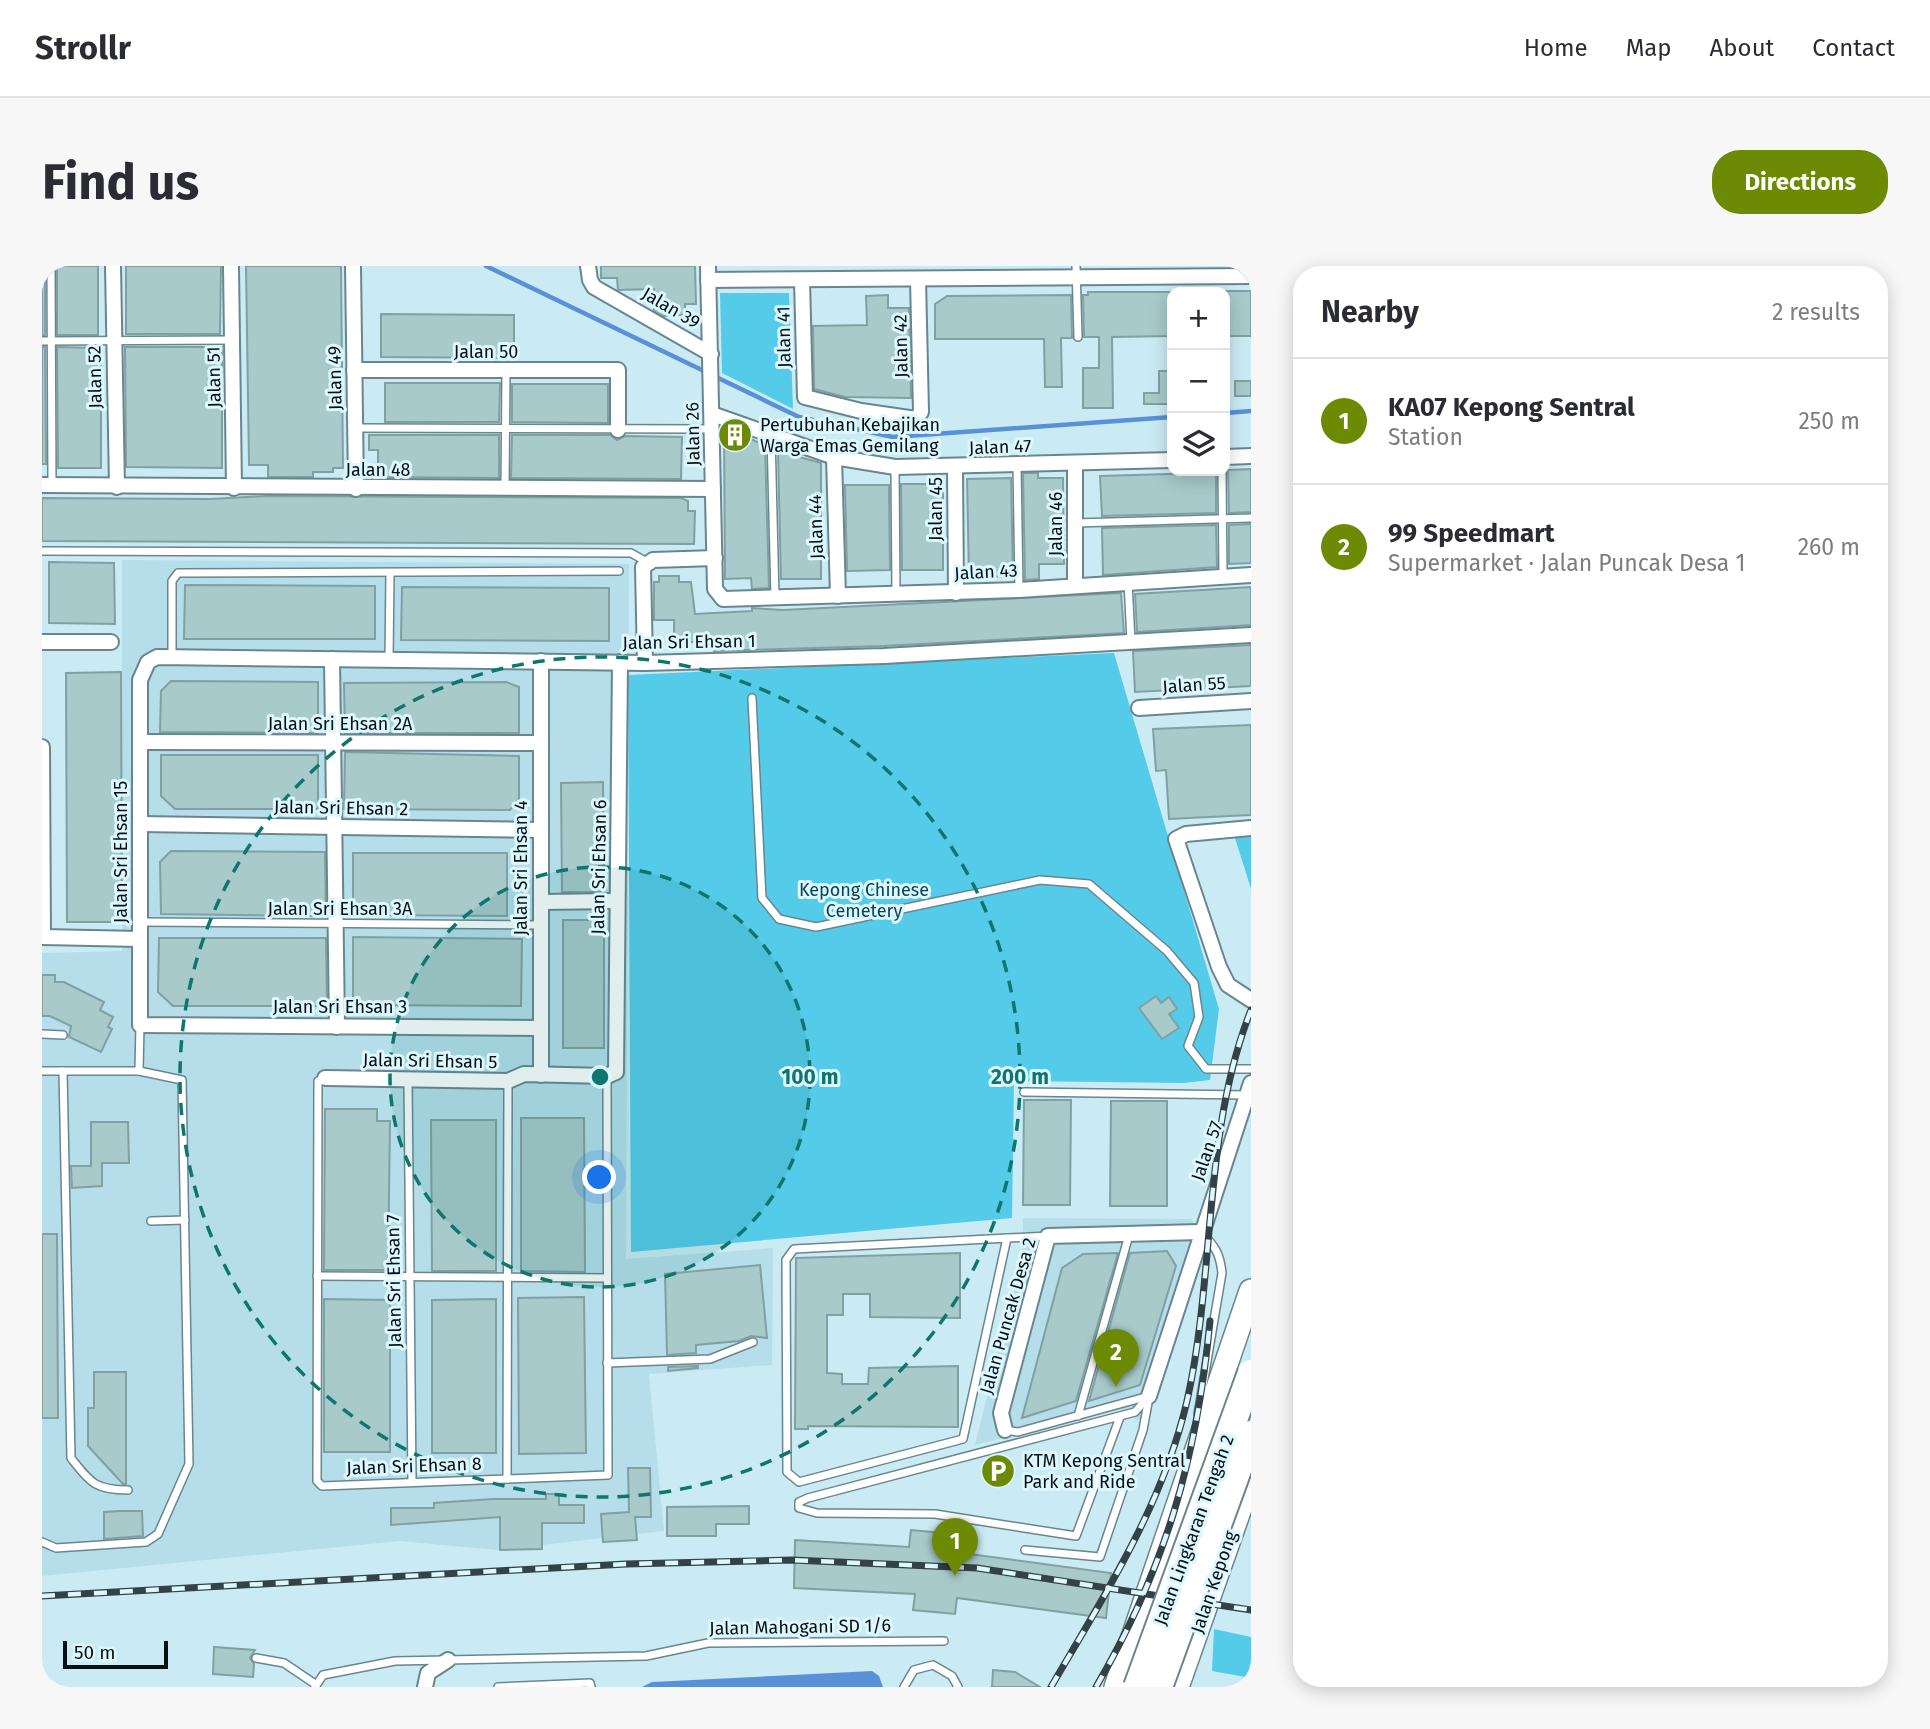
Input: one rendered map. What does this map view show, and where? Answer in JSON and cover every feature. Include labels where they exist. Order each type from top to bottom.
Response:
[{"type":"highway","name":"Jalan Lingkaran Tengah 2","points":[[1137,1687],[1251,1373]]},
{"type":"highway","name":"Jalan Lingkaran Tengah 2","points":[[1159,1687],[1251,1434]]},
{"type":"main road","points":[[1116,1687],[1251,1291]]},
{"type":"main road","name":"Jalan Kepong","points":[[1177,1687],[1251,1477]]},
{"type":"street","name":"Jalan 52","points":[[113,266],[117,487]]},
{"type":"street","name":"Jalan 51","points":[[231,266],[234,488]]},
{"type":"street","name":"Jalan 49","points":[[354,266],[356,489]]},
{"type":"street","name":"Jalan 39","points":[[588,266],[594,287],[711,357]]},
{"type":"street","points":[[708,273],[802,280],[883,273],[918,279],[1076,272],[1251,276]]},
{"type":"street","name":"Jalan 26","points":[[708,273],[715,589],[723,598]]},
{"type":"street","name":"Jalan 42","points":[[804,393],[808,400],[916,419],[921,412],[918,279]]},
{"type":"street","name":"Jalan 41","points":[[802,280],[804,393]]},
{"type":"street","name":"Jalan 50","points":[[354,370],[618,370],[618,430]]},
{"type":"street","name":"Jalan 47","points":[[712,415],[834,457],[895,467],[955,468],[1167,460]]},
{"type":"street","points":[[1230,457],[1251,456]]},
{"type":"street","name":"Jalan 44","points":[[834,457],[838,596]]},
{"type":"street","name":"Jalan 46","points":[[1075,585],[1076,463]]},
{"type":"street","name":"Jalan 45","points":[[955,468],[956,593]]},
{"type":"street","name":"Jalan 48","points":[[47,485],[356,489],[713,489]]},
{"type":"street","points":[[645,663],[643,568],[647,562],[715,558]]},
{"type":"street","name":"Jalan 43","points":[[723,598],[956,593],[1251,575]]},
{"type":"street","name":"Jalan Sri Ehsan 1","points":[[140,680],[148,662],[157,657],[645,663],[884,656],[1251,635]]},
{"type":"street","points":[[42,642],[111,642]]},
{"type":"street","points":[[332,659],[337,1027]]},
{"type":"street","name":"Jalan Sri Ehsan 4","points":[[541,661],[541,1075]]},
{"type":"street","name":"Jalan Sri Ehsan 6","points":[[611,1074],[617,901],[620,662]]},
{"type":"street","name":"Jalan Sri Ehsan 15","points":[[140,680],[140,1025]]},
{"type":"street","name":"Jalan 55","points":[[1139,708],[1251,701]]},
{"type":"street","name":"Jalan Sri Ehsan 2A","points":[[140,742],[541,743]]},
{"type":"street","points":[[42,747],[43,937],[76,937],[92,931],[140,931]]},
{"type":"street","name":"Jalan Sri Ehsan 2","points":[[140,824],[541,830]]},
{"type":"street","points":[[1251,828],[1186,834],[1176,839],[1219,967],[1228,985],[1251,1000]]},
{"type":"street","points":[[541,902],[617,901]]},
{"type":"street","name":"Jalan Sri Ehsan 3","points":[[140,1025],[541,1028]]},
{"type":"street","name":"Jalan Sri Ehsan 5","points":[[325,1078],[508,1082],[524,1074],[611,1074]]},
{"type":"street","name":"Jalan 57","points":[[1149,1396],[1249,1089]]},
{"type":"street","name":"Jalan Puncak Desa 2","points":[[1005,1430],[1000,1413],[1048,1236],[1200,1233]]},
{"type":"street","points":[[425,1687],[428,1673],[448,1660]]},
{"type":"lane","points":[[47,485],[46,341],[51,266]]},
{"type":"lane","points":[[1076,272],[1078,337]]},
{"type":"lane","points":[[46,341],[232,340]]},
{"type":"lane","points":[[505,489],[506,371]]},
{"type":"lane","points":[[355,428],[618,430],[712,415]]},
{"type":"lane","points":[[771,435],[775,598]]},
{"type":"lane","points":[[1017,466],[1019,590]]},
{"type":"lane","points":[[895,467],[896,594]]},
{"type":"lane","points":[[1222,476],[1223,577]]},
{"type":"lane","points":[[1075,523],[1251,518]]},
{"type":"lane","points":[[42,551],[631,553],[647,562]]},
{"type":"lane","points":[[172,657],[172,581],[178,573],[619,571]]},
{"type":"lane","points":[[389,659],[390,573]]},
{"type":"lane","points":[[1128,582],[1132,641]]},
{"type":"lane","points":[[752,698],[762,898],[779,919],[816,928],[1040,880],[1090,884],[1167,951],[1194,982],[1199,1017],[1188,1046],[1206,1069],[1251,1069]]},
{"type":"lane","name":"Jalan Sri Ehsan 3A","points":[[140,931],[336,925],[541,925]]},
{"type":"lane","points":[[139,1071],[140,1025]]},
{"type":"lane","points":[[42,1034],[63,1035]]},
{"type":"lane","points":[[42,1071],[139,1071],[182,1080],[190,1464],[158,1534],[146,1542],[56,1548],[42,1542]]},
{"type":"lane","points":[[63,1071],[71,1458],[103,1490],[128,1490]]},
{"type":"lane","name":"Jalan Sri Ehsan 6","points":[[608,1475],[607,1278],[611,1074]]},
{"type":"lane","points":[[325,1078],[318,1082],[317,1276],[607,1278]]},
{"type":"lane","name":"Jalan Sri Ehsan 7","points":[[408,1080],[412,1481]]},
{"type":"lane","points":[[508,1082],[508,1479]]},
{"type":"lane","points":[[1024,1092],[1249,1089]]},
{"type":"lane","points":[[151,1221],[185,1220]]},
{"type":"lane","points":[[1188,1474],[1222,1273],[1220,1258],[1213,1244],[1200,1233]]},
{"type":"lane","points":[[1078,1416],[1130,1234]]},
{"type":"lane","points":[[1007,1238],[963,1439],[799,1482],[787,1472],[786,1260],[794,1249],[1007,1238],[1048,1236]]},
{"type":"lane","name":"Jalan Sri Ehsan 8","points":[[317,1276],[317,1481],[322,1486],[608,1475]]},
{"type":"lane","points":[[607,1363],[710,1359],[753,1342]]},
{"type":"lane","points":[[1005,1430],[1018,1432],[1149,1396]]},
{"type":"lane","points":[[1120,1417],[1076,1536],[935,1514],[817,1514],[799,1508],[799,1502],[808,1498],[1120,1417],[1135,1412],[1149,1396]]},
{"type":"lane","points":[[1025,1550],[1100,1557],[1143,1430],[1149,1396]]},
{"type":"lane","name":"Jalan Mahogani SD 1/6","points":[[315,1685],[323,1675],[395,1661],[646,1656],[708,1643],[944,1642]]},
{"type":"lane","points":[[256,1658],[285,1663],[315,1685]]},
{"type":"lane","points":[[904,1687],[914,1670],[933,1665],[952,1676],[958,1687]]},
{"type":"lane","points":[[498,1687],[590,1683],[590,1687]]},
{"type":"shaded area","points":[[122,560],[629,564],[626,1259],[773,1248],[772,1365],[649,1374],[664,1531],[497,1550],[400,1541],[42,1576],[42,953],[122,951]]},
{"type":"shaded area","points":[[1023,1218],[1192,1219],[1201,1243],[1147,1416],[1137,1420],[1119,1408],[975,1445],[1023,1254]]},
{"type":"shaded area","points":[[872,1671],[879,1676],[883,1687],[642,1687],[652,1682]]},
{"type":"green space","points":[[720,293],[789,293],[793,409],[722,373]]},
{"type":"green space","name":"Kepong Chinese Cemetery","points":[[1114,653],[1219,1009],[1210,1080],[1184,1083],[1014,1081],[1012,1218],[631,1252],[628,675]]},
{"type":"green space","points":[[1251,837],[1251,889],[1235,838]]},
{"type":"green space","points":[[1214,1629],[1251,1637],[1251,1678],[1212,1671]]},
{"type":"building","points":[[42,266],[45,266],[45,335],[42,335]]},
{"type":"building","points":[[57,266],[98,266],[98,335],[57,335]]},
{"type":"building","points":[[126,266],[221,266],[220,334],[126,334]]},
{"type":"building","points":[[246,266],[341,266],[343,468],[333,468],[333,472],[313,472],[313,477],[268,477],[268,465],[249,465]]},
{"type":"building","points":[[601,266],[695,266],[696,304],[685,304],[685,315],[663,316],[654,311],[654,289],[618,290],[617,278],[601,278]]},
{"type":"building","points":[[1230,291],[1251,291],[1251,336],[1230,336]]},
{"type":"building","points":[[1088,292],[1167,292],[1167,336],[1112,337],[1113,408],[1083,408],[1083,368],[1099,368],[1099,337],[1084,337],[1083,295],[1088,295]]},
{"type":"building","points":[[888,295],[888,308],[909,308],[911,398],[845,397],[814,389],[813,326],[867,325],[866,296]]},
{"type":"building","points":[[1071,295],[1072,338],[1061,338],[1062,387],[1045,387],[1044,339],[935,339],[935,304],[947,296]]},
{"type":"building","points":[[381,314],[514,315],[514,358],[381,357]]},
{"type":"building","points":[[42,347],[45,347],[46,464],[42,464]]},
{"type":"building","points":[[57,347],[101,348],[101,468],[58,468]]},
{"type":"building","points":[[125,347],[222,347],[222,468],[126,467]]},
{"type":"building","points":[[1159,371],[1167,371],[1167,404],[1144,404],[1144,393],[1159,393]]},
{"type":"building","points":[[1235,381],[1251,381],[1251,396],[1235,396]]},
{"type":"building","points":[[385,383],[500,383],[499,422],[385,422]]},
{"type":"building","points":[[512,384],[608,384],[608,423],[512,422]]},
{"type":"building","points":[[724,428],[765,445],[769,588],[752,589],[751,578],[725,579]]},
{"type":"building","points":[[369,435],[499,435],[499,478],[384,477],[385,468],[378,468],[378,450],[369,450]]},
{"type":"building","points":[[512,435],[610,435],[617,440],[625,436],[682,437],[681,479],[511,478]]},
{"type":"building","points":[[778,451],[821,463],[821,579],[781,579]]},
{"type":"building","points":[[1251,469],[1251,512],[1229,513],[1230,470]]},
{"type":"building","points":[[1023,473],[1038,473],[1038,478],[1063,478],[1064,564],[1039,564],[1039,579],[1025,580]]},
{"type":"building","points":[[1100,476],[1216,476],[1216,513],[1102,516]]},
{"type":"building","points":[[1011,478],[1013,576],[969,577],[967,479]]},
{"type":"building","points":[[901,484],[943,484],[943,570],[902,570]]},
{"type":"building","points":[[845,485],[889,485],[890,570],[847,571]]},
{"type":"building","points":[[268,496],[681,498],[688,501],[688,511],[695,511],[694,544],[42,541],[42,498],[210,499]]},
{"type":"building","points":[[1251,524],[1251,563],[1229,564],[1229,525]]},
{"type":"building","points":[[1216,525],[1217,567],[1103,575],[1102,528]]},
{"type":"building","points":[[49,562],[114,563],[115,624],[49,623]]},
{"type":"building","points":[[659,576],[679,576],[679,582],[691,582],[695,614],[752,611],[752,608],[783,610],[1121,593],[1124,633],[884,646],[714,651],[713,642],[674,642],[674,620],[654,620],[654,582],[659,582]]},
{"type":"building","points":[[185,585],[375,586],[375,639],[184,639]]},
{"type":"building","points":[[402,587],[609,588],[609,641],[401,640]]},
{"type":"building","points":[[1251,587],[1251,625],[1137,632],[1135,594]]},
{"type":"building","points":[[1251,645],[1251,686],[1135,692],[1133,651]]},
{"type":"building","points":[[121,672],[122,922],[67,922],[66,673]]},
{"type":"building","points":[[171,681],[318,682],[318,733],[160,732],[161,691]]},
{"type":"building","points":[[506,682],[519,687],[519,733],[345,733],[344,683]]},
{"type":"building","points":[[1251,725],[1251,815],[1169,819],[1166,770],[1156,771],[1153,729]]},
{"type":"building","points":[[345,752],[519,756],[519,799],[510,810],[344,809]]},
{"type":"building","points":[[161,755],[318,755],[318,809],[175,809],[161,796]]},
{"type":"building","points":[[603,782],[604,892],[562,892],[561,783]]},
{"type":"building","points":[[171,851],[325,852],[326,916],[161,914],[160,862]]},
{"type":"building","points":[[353,853],[507,853],[507,916],[353,915]]},
{"type":"building","points":[[563,920],[604,920],[604,1048],[563,1048]]},
{"type":"building","points":[[353,937],[522,939],[521,1006],[353,1005]]},
{"type":"building","points":[[159,938],[326,938],[327,1006],[173,1006],[158,992]]},
{"type":"building","points":[[42,975],[55,975],[55,982],[64,982],[104,1002],[100,1010],[113,1017],[108,1027],[112,1029],[101,1052],[69,1037],[71,1026],[50,1016],[42,1016]]},
{"type":"building","points":[[1156,996],[1161,1003],[1169,997],[1177,1009],[1169,1014],[1179,1028],[1162,1039],[1139,1008]]},
{"type":"building","points":[[1024,1100],[1071,1100],[1070,1205],[1023,1205]]},
{"type":"building","points":[[1111,1101],[1167,1101],[1167,1206],[1110,1206]]},
{"type":"building","points":[[325,1109],[377,1109],[377,1121],[390,1121],[388,1270],[324,1270]]},
{"type":"building","points":[[521,1118],[584,1118],[585,1272],[521,1271]]},
{"type":"building","points":[[431,1120],[496,1120],[496,1271],[432,1271]]},
{"type":"building","points":[[91,1122],[128,1122],[129,1163],[102,1163],[102,1186],[72,1188],[71,1166],[91,1166]]},
{"type":"building","points":[[42,1234],[57,1234],[58,1418],[42,1418]]},
{"type":"building","points":[[1167,1251],[1176,1266],[1140,1385],[1089,1401],[1130,1253]]},
{"type":"building","points":[[960,1253],[960,1318],[870,1317],[870,1294],[843,1294],[843,1315],[827,1315],[827,1373],[842,1374],[842,1384],[868,1384],[869,1368],[958,1366],[958,1427],[808,1426],[808,1429],[795,1429],[796,1258]]},
{"type":"building","points":[[1118,1253],[1076,1401],[1022,1418],[1062,1268],[1083,1254]]},
{"type":"building","points":[[760,1265],[767,1338],[751,1336],[739,1341],[696,1345],[696,1353],[667,1355],[665,1274]]},
{"type":"building","points":[[584,1297],[586,1453],[519,1454],[518,1298]]},
{"type":"building","points":[[324,1299],[390,1300],[390,1452],[324,1452]]},
{"type":"building","points":[[496,1299],[496,1453],[432,1453],[432,1300]]},
{"type":"building","points":[[668,1367],[698,1368],[668,1371]]},
{"type":"building","points":[[94,1372],[126,1372],[126,1484],[123,1484],[88,1446],[88,1408],[94,1408]]},
{"type":"building","points":[[628,1468],[650,1468],[651,1517],[635,1517],[637,1540],[603,1542],[601,1514],[629,1512]]},
{"type":"building","points":[[546,1494],[559,1494],[559,1505],[584,1505],[584,1523],[542,1523],[542,1549],[500,1550],[500,1517],[391,1525],[391,1508],[434,1508],[434,1503],[493,1499],[546,1499]]},
{"type":"building","points":[[749,1506],[749,1524],[716,1524],[716,1536],[667,1536],[667,1507]]},
{"type":"building","points":[[142,1511],[143,1536],[104,1539],[104,1512]]},
{"type":"building","points":[[911,1530],[964,1535],[962,1553],[1111,1573],[1106,1618],[957,1598],[955,1614],[913,1610],[915,1594],[794,1588],[795,1540],[909,1547]]},
{"type":"building","points":[[214,1647],[255,1650],[250,1658],[254,1664],[253,1677],[213,1674]]},
{"type":"building","points":[[993,1670],[1015,1672],[1040,1687],[992,1687]]},
{"type":"waterway","points":[[486,266],[706,372]]},
{"type":"waterway","points":[[714,376],[799,417],[893,437],[1167,417]]},
{"type":"waterway","points":[[1230,413],[1251,411]]},
{"type":"railway","points":[[1051,1687],[1130,1549],[1163,1477],[1176,1439],[1187,1401],[1196,1352],[1224,1105],[1235,1057],[1251,1010]]},
{"type":"railway","points":[[1096,1687],[1142,1598],[1174,1510],[1197,1419],[1210,1321]]},
{"type":"railway","points":[[42,1596],[626,1564],[792,1560],[977,1568],[1251,1610]]},
{"type":"place","name":"Pertubuhan Kebajikan Warga Emas Gemilang","points":[[735,435]]},
{"type":"place","name":"99 Speedmart","points":[[1116,1387]]},
{"type":"place","name":"KTM Kepong Sentral Park and Ride","points":[[998,1471]]},
{"type":"place","name":"KA07 Kepong Sentral","points":[[955,1576]]}]
